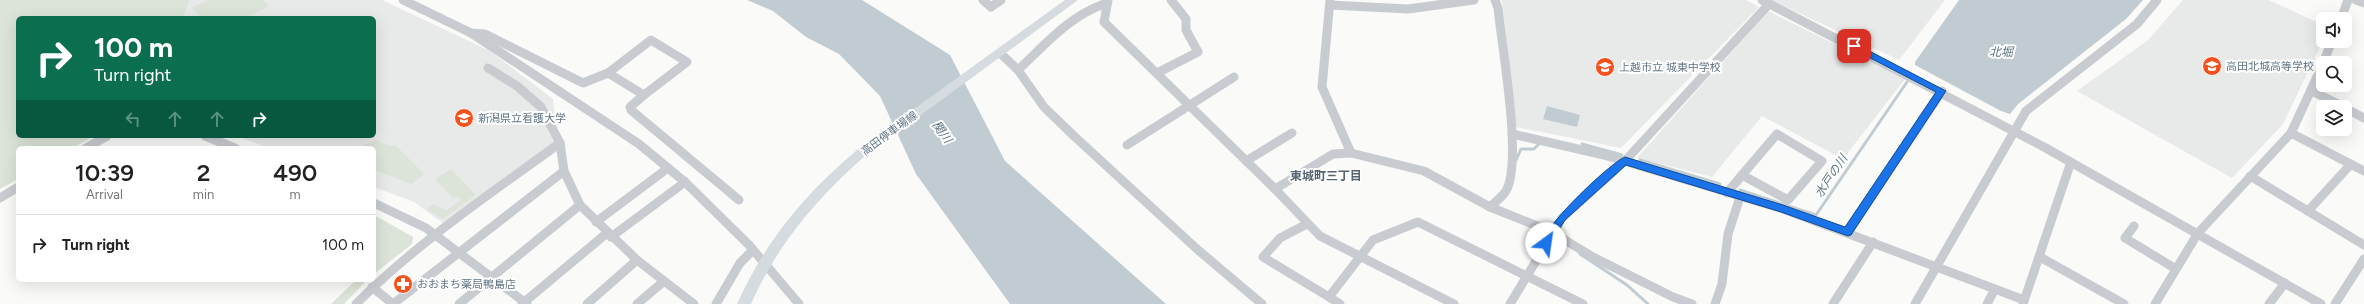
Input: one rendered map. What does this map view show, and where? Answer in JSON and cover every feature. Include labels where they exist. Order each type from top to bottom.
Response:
[{"type":"main road","name":"高田停車場線","points":[[744,304],[765,259],[805,205],[846,166],[1073,0]]},
{"type":"street","points":[[403,0],[471,33],[610,124],[668,168],[722,217],[753,250],[765,259],[799,304]]},
{"type":"street","points":[[983,0],[990,6],[1001,0]]},
{"type":"street","points":[[1157,73],[1198,52],[1186,30],[1186,19],[1171,0]]},
{"type":"street","points":[[1351,153],[1322,87],[1330,2],[1408,8],[1442,2],[1474,0]]},
{"type":"street","points":[[1490,207],[1506,191],[1510,180],[1512,134],[1498,8],[1495,0]]},
{"type":"street","points":[[1915,304],[2026,111],[2137,24],[2157,0]]},
{"type":"street","points":[[2344,12],[2348,0]]},
{"type":"street","points":[[2356,0],[2364,4]]},
{"type":"street","points":[[1018,70],[1070,23],[1093,6],[1107,2],[1104,22],[1275,189],[1320,236],[1454,304]]},
{"type":"street","points":[[1510,304],[1552,232],[1562,218],[1625,161],[1765,2],[1942,91],[2014,130],[2321,304]]},
{"type":"street","points":[[471,33],[485,34],[583,83],[608,73],[651,40],[688,62],[644,95],[630,107],[631,110],[739,200]]},
{"type":"street","points":[[996,56],[1018,70],[1044,107],[1198,250],[1262,304]]},
{"type":"street","points":[[488,68],[517,86],[541,107],[560,143],[564,171],[580,205],[609,235],[637,260],[663,282],[694,304]]},
{"type":"street","points":[[608,73],[644,95]]},
{"type":"street","points":[[1127,145],[1234,77]]},
{"type":"street","points":[[2155,304],[2198,233],[2291,134],[2316,80]]},
{"type":"street","points":[[2312,90],[2331,100]]},
{"type":"street","points":[[1848,232],[1942,91]]},
{"type":"street","points":[[2352,111],[2364,118]]},
{"type":"street","points":[[1246,161],[1292,133]]},
{"type":"street","points":[[1512,134],[1625,161],[1740,198],[1783,209],[1938,266],[2024,302],[2071,162]]},
{"type":"street","points":[[1727,193],[1742,175],[1777,134],[1822,161],[1788,200],[1742,175]]},
{"type":"street","points":[[2291,134],[2364,171]]},
{"type":"street","points":[[90,146],[104,138]]},
{"type":"street","points":[[210,138],[231,146]]},
{"type":"street","points":[[356,304],[372,287],[435,234],[560,143]]},
{"type":"street","points":[[1275,189],[1333,154],[1351,153],[1424,171],[1490,207],[1552,232],[1593,257],[1673,297],[1692,304]]},
{"type":"street","points":[[2308,211],[2351,164]]},
{"type":"street","points":[[596,222],[668,168]]},
{"type":"street","points":[[372,287],[393,304],[564,171]]},
{"type":"street","points":[[2250,176],[2364,245]]},
{"type":"street","points":[[376,204],[391,209],[435,234],[457,253],[524,303],[609,235],[685,182]]},
{"type":"street","points":[[0,198],[16,188]]},
{"type":"street","points":[[1715,304],[1723,287],[1722,265],[1729,222],[1740,198]]},
{"type":"street","points":[[459,304],[490,277],[580,205]]},
{"type":"street","points":[[1329,297],[1359,256],[1373,240],[1418,222],[1583,304]]},
{"type":"street","points":[[1307,224],[1280,238],[1264,257],[1340,304]]},
{"type":"street","points":[[2134,226],[2126,238],[2176,269]]},
{"type":"street","points":[[1833,304],[1873,242]]},
{"type":"street","points":[[716,304],[740,263],[753,250]]},
{"type":"street","points":[[2040,256],[2124,304]]},
{"type":"street","points":[[2334,304],[2364,259]]},
{"type":"street","points":[[587,304],[637,260]]},
{"type":"street","points":[[637,304],[663,282]]},
{"type":"street","points":[[2269,304],[2285,283]]},
{"type":"street","points":[[1987,304],[1995,289]]},
{"type":"shaded area","points":[[0,0],[190,0],[184,16],[16,16],[16,138],[90,138],[76,146],[16,146],[16,180],[0,189]]},
{"type":"shaded area","name":"新潟県立看護大学","points":[[190,0],[382,0],[490,51],[553,99],[557,142],[443,223],[414,202],[376,188],[376,146],[264,146],[242,138],[376,138],[376,16],[184,16]]},
{"type":"shaded area","points":[[208,0],[263,0],[269,6],[249,16],[199,16],[192,8]]},
{"type":"shaded area","name":"上越市立 城東中学校","points":[[1502,0],[1746,0],[1759,7],[1621,148],[1516,127]]},
{"type":"shaded area","points":[[1771,0],[1945,0],[1899,60]]},
{"type":"shaded area","name":"高田北城高等学校","points":[[2183,0],[2269,0],[2316,22],[2316,48],[2320,48],[2283,124],[2232,178],[2077,91],[2147,41]]},
{"type":"shaded area","points":[[1768,11],[1905,79],[1843,159],[1762,116],[1712,177],[1637,158]]},
{"type":"shaded area","points":[[375,140],[390,146],[395,145],[424,174],[412,184],[376,171],[376,146],[362,146]]},
{"type":"shaded area","points":[[451,169],[476,195],[443,219],[427,209],[434,204],[446,211],[462,199],[457,196],[453,198],[435,179]]},
{"type":"shaded area","points":[[376,216],[413,237],[412,244],[376,272]]},
{"type":"shaded area","points":[[354,282],[365,282],[344,304],[331,304]]},
{"type":"water","name":"関川","points":[[747,0],[862,0],[950,55],[1005,161],[1166,304],[1010,304],[916,174],[880,96],[839,54],[806,37],[773,11]]},
{"type":"water","name":"北堀","points":[[1959,0],[2143,0],[2126,19],[2018,104],[2010,114],[2001,111],[1915,65],[1915,62]]},
{"type":"water","points":[[1547,106],[1580,115],[1577,127],[1543,119]]},
{"type":"waterway","name":"水戸の川","points":[[1740,190],[1816,215],[1907,82]]},
{"type":"waterway","name":"水戸の川","points":[[1516,160],[1521,149],[1534,149],[1540,143]]},
{"type":"waterway","name":"水戸の川","points":[[1582,144],[1622,155]]},
{"type":"waterway","name":"水戸の川","points":[[1640,160],[1720,184]]},
{"type":"waterway","name":"水戸の川","points":[[1580,254],[1627,285],[1648,304]]},
{"type":"place","name":"高田北城高等学校","points":[[2212,66]]},
{"type":"place","name":"上越市立 城東中学校","points":[[1605,67]]},
{"type":"place","name":"新潟県立看護大学","points":[[464,118]]},
{"type":"place","name":"おおまち薬局鴨島店","points":[[403,284]]},
{"type":"district","name":"東城町三丁目","points":[[1326,176]]},
{"type":"route","points":[[1546,243],[1562,218],[1625,161],[1740,198],[1783,209],[1848,232],[1942,91],[1854,46]]}]
